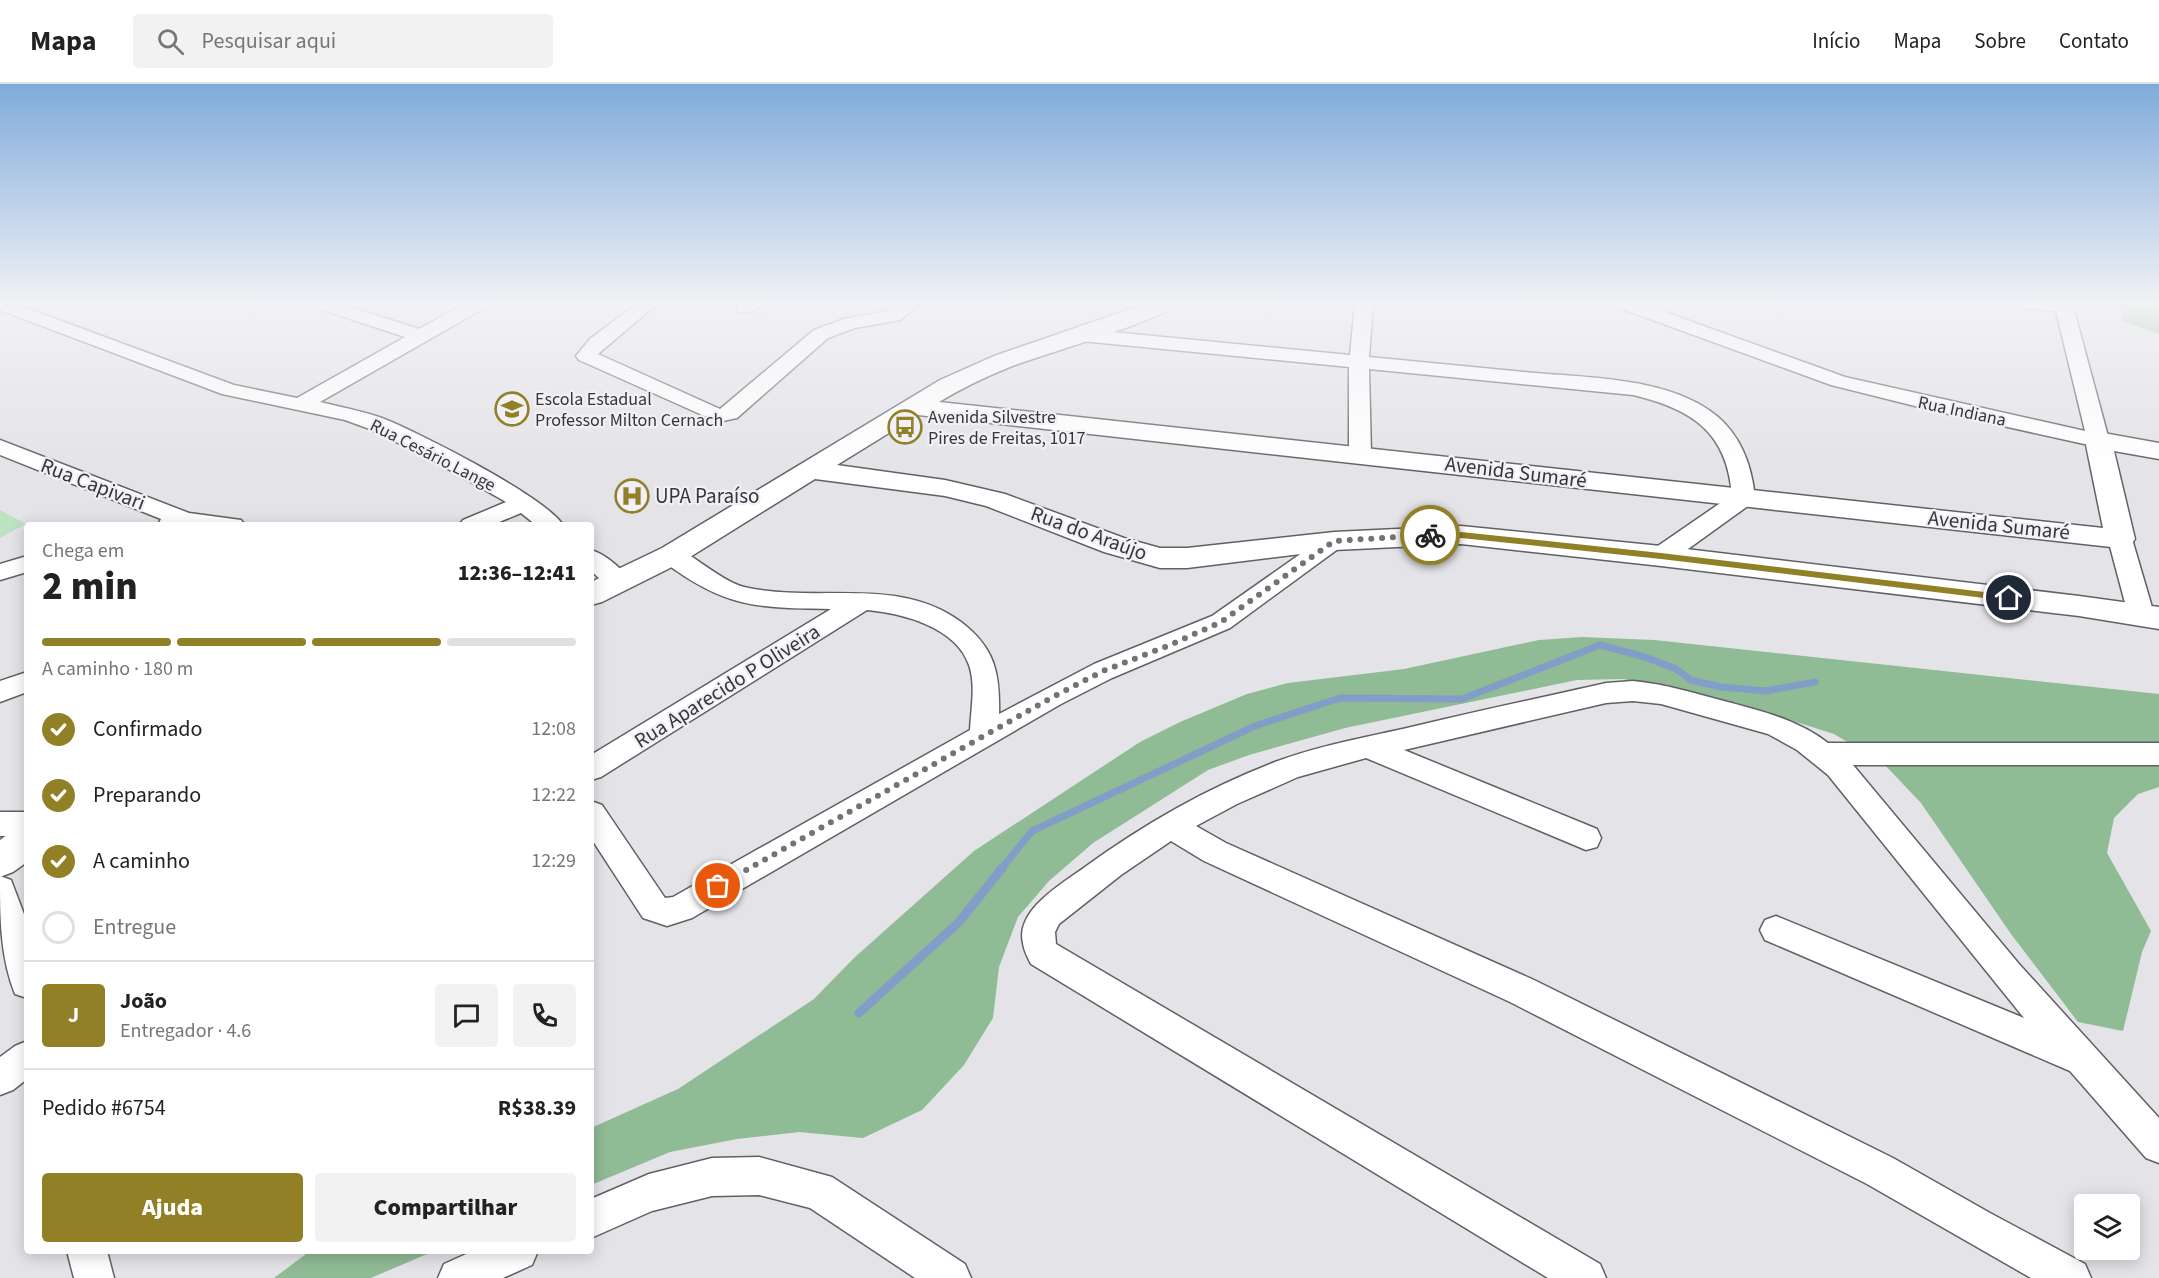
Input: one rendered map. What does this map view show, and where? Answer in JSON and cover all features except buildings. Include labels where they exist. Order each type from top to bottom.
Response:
[{"type":"street","name":"Rua Cesário Lange","points":[[146,359],[229,390],[350,415],[375,423],[435,452],[524,503],[547,522]]},
{"type":"street","points":[[300,405],[381,359]]},
{"type":"street","points":[[591,359],[714,414],[730,414],[793,359]]},
{"type":"street","points":[[594,594],[672,555],[913,407],[973,373],[1014,359]]},
{"type":"street","points":[[1325,359],[1633,389],[1663,395],[1702,415],[1718,427],[1739,467],[1744,498],[1661,556]]},
{"type":"street","points":[[1359,359],[1360,454]]},
{"type":"street","name":"Rua Indiana","points":[[1777,359],[1838,381],[1935,405],[2098,440]]},
{"type":"street","points":[[2077,359],[2120,539],[2150,616]]},
{"type":"street","name":"Avenida Sumaré","points":[[913,407],[1360,454],[2120,539]]},
{"type":"street","points":[[2098,440],[2159,451]]},
{"type":"street","name":"Rua Capivari","points":[[0,447],[176,522]]},
{"type":"street","name":"Rua do Araújo","points":[[809,470],[945,488],[995,500],[1114,545],[1160,558],[1187,558],[1334,541],[1461,535],[1661,556],[2150,616]]},
{"type":"street","points":[[478,522],[524,503]]},
{"type":"street","points":[[594,818],[654,908],[667,912],[681,908],[1103,671],[1221,622],[1334,541]]},
{"type":"street","points":[[672,555],[726,590],[743,595],[885,603],[922,612],[952,626],[969,643],[983,666],[984,736]]},
{"type":"street","points":[[594,561],[619,582]]},
{"type":"street","points":[[0,572],[24,565]]},
{"type":"street","name":"Rua Aparecido P Oliveira","points":[[594,767],[862,602]]},
{"type":"street","points":[[0,692],[24,683]]},
{"type":"street","points":[[1587,1278],[1043,954],[1039,947],[1037,933],[1044,916],[1091,879],[1171,826],[1269,778],[1318,759],[1606,693],[1634,691],[1661,694],[1777,726],[1823,754],[1838,767],[2007,975],[2159,1145]]},
{"type":"street","points":[[1369,747],[1586,838]]},
{"type":"street","points":[[1823,754],[2159,754]]},
{"type":"street","points":[[0,824],[24,824]]},
{"type":"street","points":[[1171,826],[1215,852],[1522,991],[1880,1171],[1976,1227],[2071,1278]]},
{"type":"street","points":[[0,861],[24,843]]},
{"type":"street","points":[[0,889],[17,940],[24,970]]},
{"type":"street","points":[[1776,930],[2084,1061]]},
{"type":"street","points":[[0,1077],[24,1060]]},
{"type":"street","points":[[594,1218],[649,1193],[712,1177],[759,1176],[818,1191],[951,1278]]},
{"type":"street","points":[[88,1254],[93,1278]]},
{"type":"street","points":[[458,1278],[511,1254]]},
{"type":"green space","points":[[0,510],[24,523],[24,525],[0,538]]},
{"type":"green space","points":[[1582,637],[1654,640],[2159,694],[2159,787],[2138,794],[2114,818],[2107,853],[2151,931],[2142,952],[2123,1031],[2078,1022],[2011,934],[1921,803],[1883,763],[1834,734],[1740,704],[1623,679],[1577,680],[1345,728],[1249,755],[1208,770],[1093,843],[1049,881],[1018,917],[999,967],[993,1018],[964,1065],[922,1110],[863,1138],[799,1132],[737,1139],[670,1152],[594,1184],[594,1127],[678,1089],[814,999],[854,958],[974,851],[1140,742],[1180,722],[1247,694],[1288,683],[1404,669],[1539,640]]},
{"type":"green space","points":[[306,1254],[427,1254],[371,1278],[274,1278]]},
{"type":"waterway","points":[[1002,868],[1032,831],[1255,726],[1340,698],[1462,699],[1600,645],[1645,657],[1676,669],[1691,680],[1721,687],[1766,691],[1815,682]]},
{"type":"waterway","points":[[859,1013],[959,922],[1003,867]]},
{"type":"way so far","points":[[718,886],[1051,698],[1103,671],[1192,636],[1221,622],[1334,541],[1430,535]]},
{"type":"place","name":"Escola Estadual Professor Milton Cernach","points":[[512,409]]},
{"type":"place","name":"Avenida Silvestre Pires de Freitas, 1017","points":[[905,427]]},
{"type":"place","name":"UPA Paraíso","points":[[632,496]]},
{"type":"route","points":[[1430,535],[1461,535],[1661,556],[2009,598]]}]
